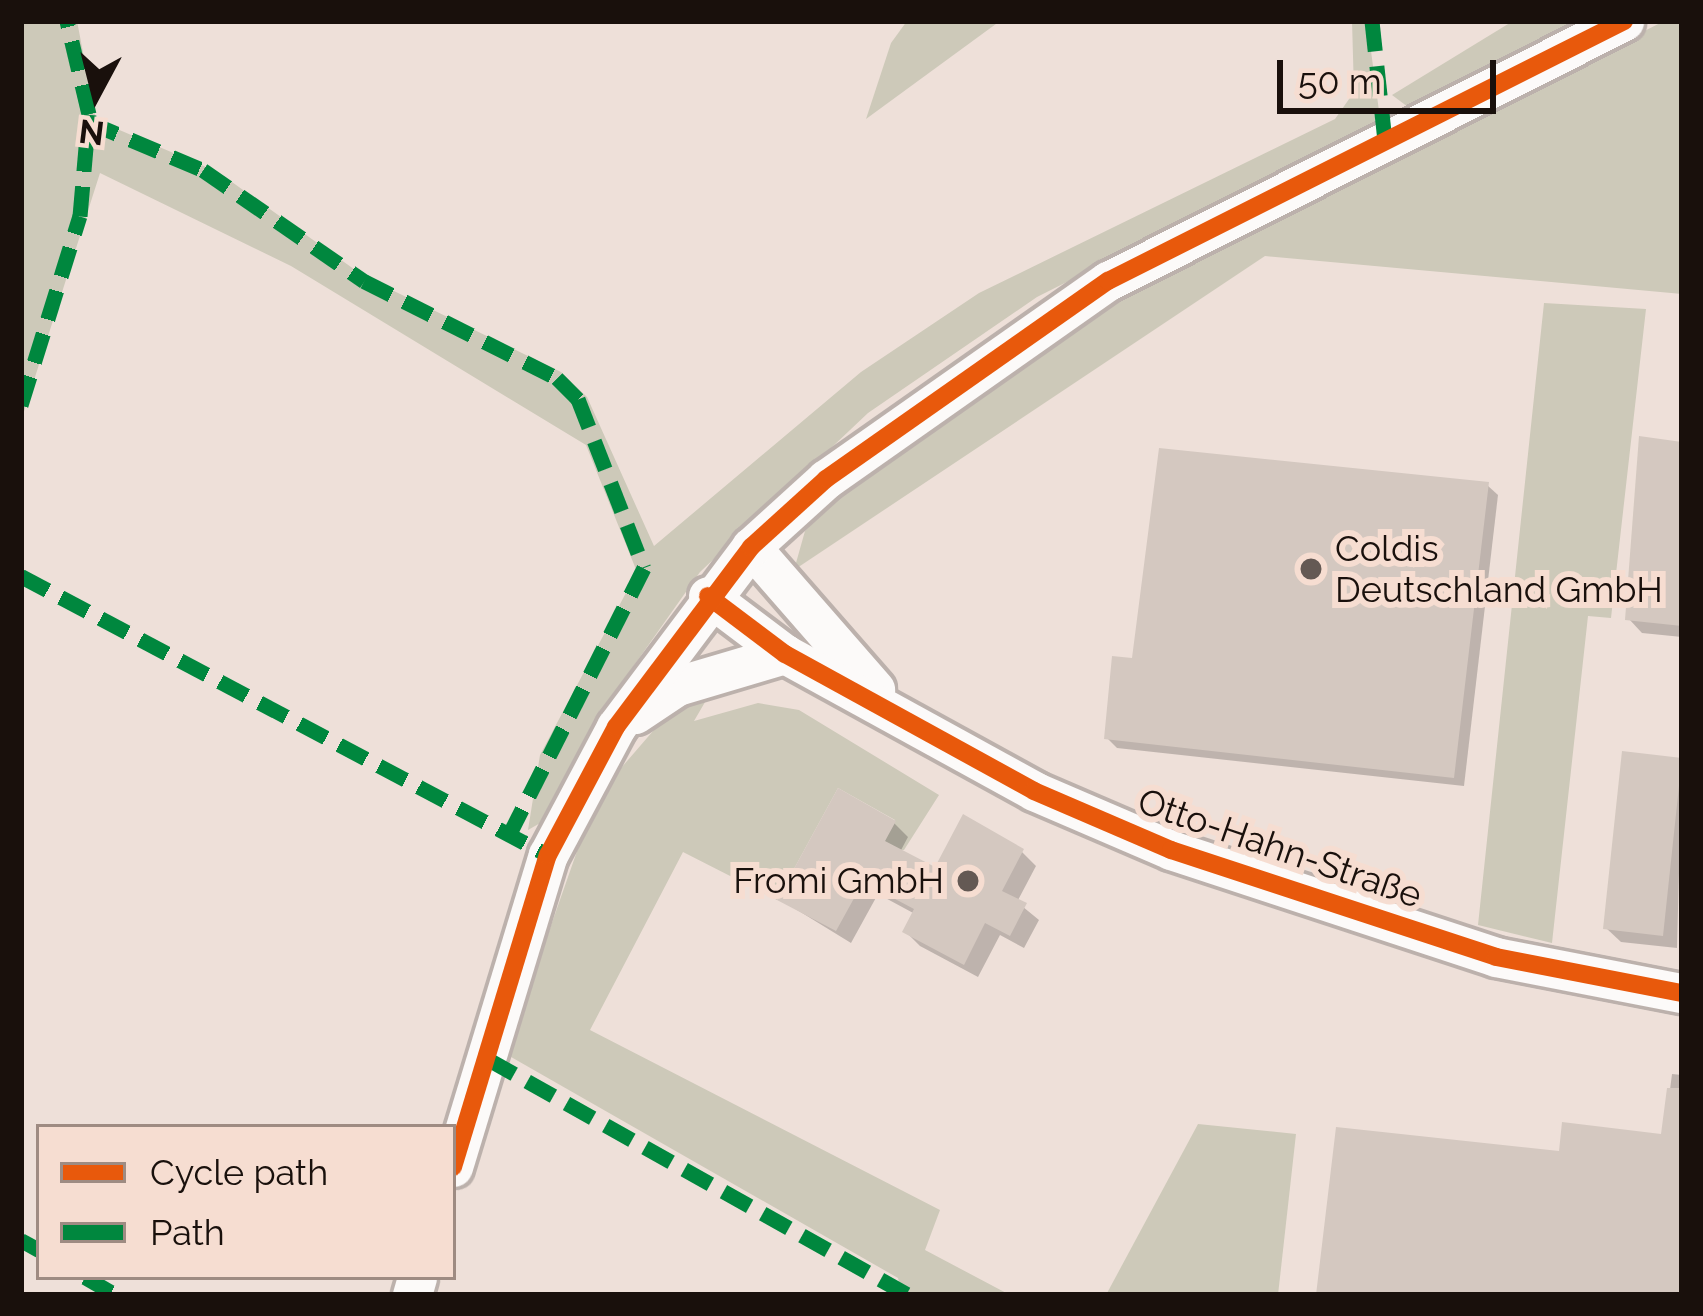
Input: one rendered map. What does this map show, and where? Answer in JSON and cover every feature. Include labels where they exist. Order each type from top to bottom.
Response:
[{"type":"street","points":[[456,1157],[548,855],[616,728],[709,596],[751,547],[826,479],[1108,281],[1624,21]]},
{"type":"street","points":[[751,547],[883,698]]},
{"type":"street","points":[[709,596],[785,654],[883,698]]},
{"type":"street","points":[[616,728],[676,686],[785,654]]},
{"type":"street","name":"Otto-Hahn-Straße","points":[[883,698],[1034,790],[1171,850],[1496,957],[1682,993]]},
{"type":"shaded area","points":[[21,21],[77,21],[96,120],[218,172],[365,277],[561,372],[587,397],[654,546],[861,372],[979,293],[1335,119],[1354,92],[1352,21],[1367,21],[1379,111],[1372,128],[1037,297],[868,413],[700,572],[606,705],[549,818],[528,830],[540,755],[637,572],[586,445],[291,266],[100,173],[21,421]]},
{"type":"shaded area","points":[[907,21],[1000,21],[866,119],[891,43]]},
{"type":"shaded area","points":[[1513,21],[1579,21],[1408,107],[1392,95]]},
{"type":"shaded area","points":[[1664,21],[1682,21],[1682,294],[1265,256],[794,570],[805,531],[838,496],[1098,311]]},
{"type":"shaded area","points":[[1544,303],[1646,309],[1611,618],[1588,616],[1552,943],[1478,925]]},
{"type":"shaded area","points":[[722,673],[694,721],[758,703],[799,710],[939,795],[904,850],[892,850],[883,845],[895,820],[838,788],[777,900],[683,852],[590,1030],[940,1210],[925,1250],[1010,1295],[902,1295],[898,1278],[506,1054],[596,797],[666,716]]},
{"type":"shaded area","points":[[1198,1124],[1296,1134],[1278,1295],[1106,1295]]},
{"type":"building","points":[[1639,436],[1682,442],[1682,626],[1625,620]]},
{"type":"building","name":"Coldis Deutschland GmbH","points":[[1159,448],[1489,482],[1454,778],[1104,739],[1112,656],[1132,658]]},
{"type":"building","points":[[1622,751],[1682,758],[1663,936],[1603,929]]},
{"type":"building","points":[[838,788],[896,821],[885,841],[935,867],[963,814],[1024,849],[1002,891],[1027,903],[1010,936],[985,923],[964,965],[902,932],[914,909],[863,882],[836,931],[777,900]]},
{"type":"building","points":[[1667,1088],[1682,1088],[1682,1295],[1316,1295],[1336,1127],[1559,1151],[1562,1122],[1661,1134]]},
{"type":"marked path","points":[[21,405],[80,216],[89,114],[67,21]]},
{"type":"marked path","points":[[1372,21],[1385,141]]},
{"type":"marked path","points":[[89,122],[203,170],[364,281],[557,378],[578,399],[644,568],[509,835]]},
{"type":"marked path","points":[[21,576],[548,855]]},
{"type":"marked path","points":[[488,1059],[908,1295]]},
{"type":"marked path","points":[[21,1240],[36,1248]]},
{"type":"marked path","points":[[90,1280],[116,1295]]},
{"type":"cycle path","points":[[456,1157],[548,855],[616,727],[751,547],[826,479],[1108,281],[1624,21]]},
{"type":"cycle path","points":[[708,596],[785,654],[1034,791],[1171,850],[1496,957],[1682,993]]},
{"type":"place","name":"Coldis Deutschland GmbH","points":[[1311,569]]},
{"type":"place","name":"Fromi GmbH","points":[[968,881]]}]
